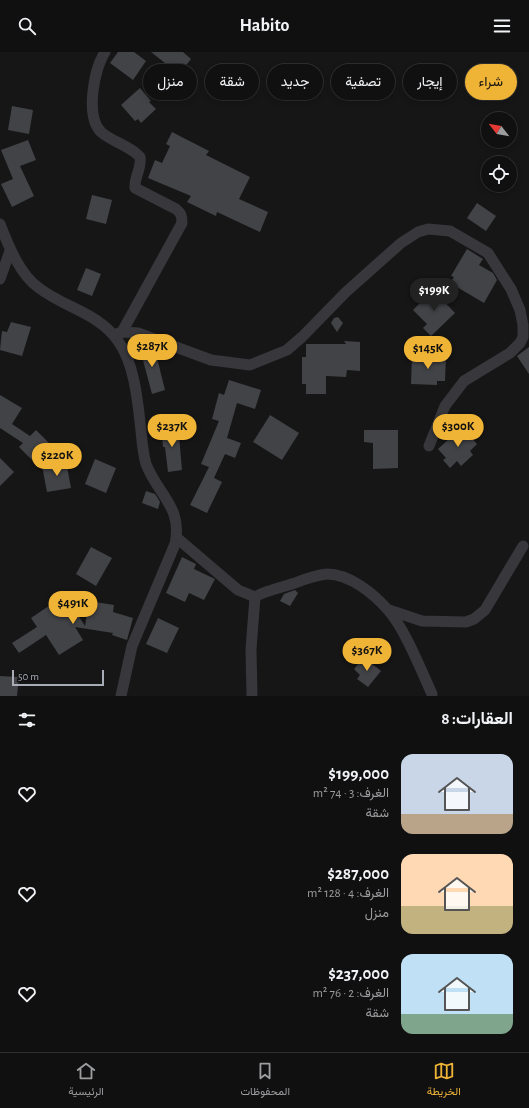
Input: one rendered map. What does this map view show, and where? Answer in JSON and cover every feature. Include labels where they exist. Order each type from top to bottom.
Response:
[{"type":"street","points":[[105,52],[96,73],[92,109],[97,124],[103,133],[136,152],[140,157],[140,169],[134,183],[135,188],[176,209],[181,213],[182,218],[182,223],[118,333],[137,396],[146,463],[155,482],[176,516],[178,531],[177,538],[132,646],[121,696]]},
{"type":"street","points":[[0,224],[10,251],[29,279],[38,288],[96,319],[118,333],[138,333],[211,360],[250,365],[287,350],[302,337],[346,292],[401,243],[418,232],[428,229],[450,231],[488,253],[511,289],[517,303],[523,325],[523,336],[520,343],[510,353],[464,381],[445,406],[429,446]]},
{"type":"street","points":[[0,279],[10,251]]},
{"type":"street","points":[[177,538],[238,590],[255,597],[312,577],[327,574],[337,575],[352,581],[366,590],[389,610],[399,626],[432,694]]},
{"type":"street","points":[[389,610],[422,621],[466,622],[474,619],[485,610],[523,546]]},
{"type":"street","points":[[252,696],[251,649],[255,597]]},
{"type":"building","points":[[118,52],[134,52],[146,61],[133,80],[110,63]]},
{"type":"building","points":[[151,52],[183,52],[191,59],[187,64],[166,64]]},
{"type":"building","points":[[140,88],[143,92],[143,100],[150,100],[151,101],[149,102],[156,109],[141,123],[138,119],[135,121],[121,105]]},
{"type":"building","points":[[12,106],[33,110],[29,134],[8,130]]},
{"type":"building","points":[[172,132],[209,151],[206,155],[250,177],[239,199],[268,212],[260,232],[217,212],[216,216],[187,202],[191,196],[148,178],[155,160],[162,163],[170,146],[166,144]]},
{"type":"building","points":[[28,140],[36,160],[20,166],[34,196],[12,207],[1,184],[13,179],[1,150]]},
{"type":"building","points":[[92,195],[112,200],[106,224],[86,219]]},
{"type":"building","points":[[477,203],[496,216],[486,231],[467,218]]},
{"type":"building","points":[[467,249],[483,259],[479,265],[493,273],[497,280],[484,303],[450,283],[454,277],[451,276]]},
{"type":"building","points":[[86,268],[101,274],[92,296],[77,290]]},
{"type":"building","points":[[433,290],[455,313],[431,336],[423,328],[427,324],[413,310]]},
{"type":"building","points":[[338,317],[343,323],[337,332],[331,323],[334,318]]},
{"type":"building","points":[[11,322],[31,327],[22,356],[0,350],[2,331],[7,332]]},
{"type":"building","points":[[344,341],[360,342],[360,371],[347,370],[346,377],[326,376],[326,394],[306,394],[306,384],[302,384],[302,357],[306,357],[306,344],[346,344]]},
{"type":"building","points":[[145,343],[154,346],[165,390],[152,394],[139,345]]},
{"type":"building","points":[[529,347],[529,374],[517,356]]},
{"type":"building","points":[[412,355],[446,356],[445,381],[437,381],[437,385],[411,384]]},
{"type":"building","points":[[229,380],[261,390],[255,409],[237,403],[227,438],[241,443],[235,458],[225,454],[214,478],[222,482],[207,513],[190,505],[209,467],[201,464],[219,421],[212,419],[219,393],[224,395]]},
{"type":"building","points":[[0,395],[22,408],[12,424],[30,436],[36,430],[53,447],[41,460],[40,453],[32,460],[19,447],[23,443],[0,428]]},
{"type":"building","points":[[270,415],[299,433],[282,460],[253,442]]},
{"type":"building","points":[[178,424],[182,470],[168,472],[165,447],[163,447],[162,435],[165,435],[163,426]]},
{"type":"building","points":[[462,427],[477,444],[470,451],[473,455],[461,466],[457,461],[450,468],[443,460],[446,458],[438,449]]},
{"type":"building","points":[[364,430],[398,430],[398,468],[373,469],[373,443],[364,442]]},
{"type":"building","points":[[0,458],[14,472],[0,486]]},
{"type":"building","points":[[95,459],[116,468],[106,493],[85,484]]},
{"type":"building","points":[[66,461],[71,488],[47,492],[42,466]]},
{"type":"building","points":[[146,491],[155,494],[157,497],[160,502],[158,509],[142,503]]},
{"type":"building","points":[[91,547],[112,558],[96,586],[76,574]]},
{"type":"building","points":[[182,557],[196,564],[194,569],[215,579],[204,600],[189,593],[185,602],[166,593]]},
{"type":"building","points":[[295,590],[298,593],[290,606],[280,601],[284,594]]},
{"type":"building","points":[[65,595],[85,626],[89,601],[114,605],[113,612],[133,618],[127,640],[112,635],[113,633],[75,627],[83,640],[59,655],[46,635],[19,653],[12,643],[37,627],[31,618]]},
{"type":"building","points":[[158,618],[179,628],[167,653],[146,644]]},
{"type":"building","points":[[364,657],[381,671],[368,687],[357,679],[360,675],[354,669]]},
{"type":"building","points":[[0,676],[19,677],[17,696],[0,696]]}]
